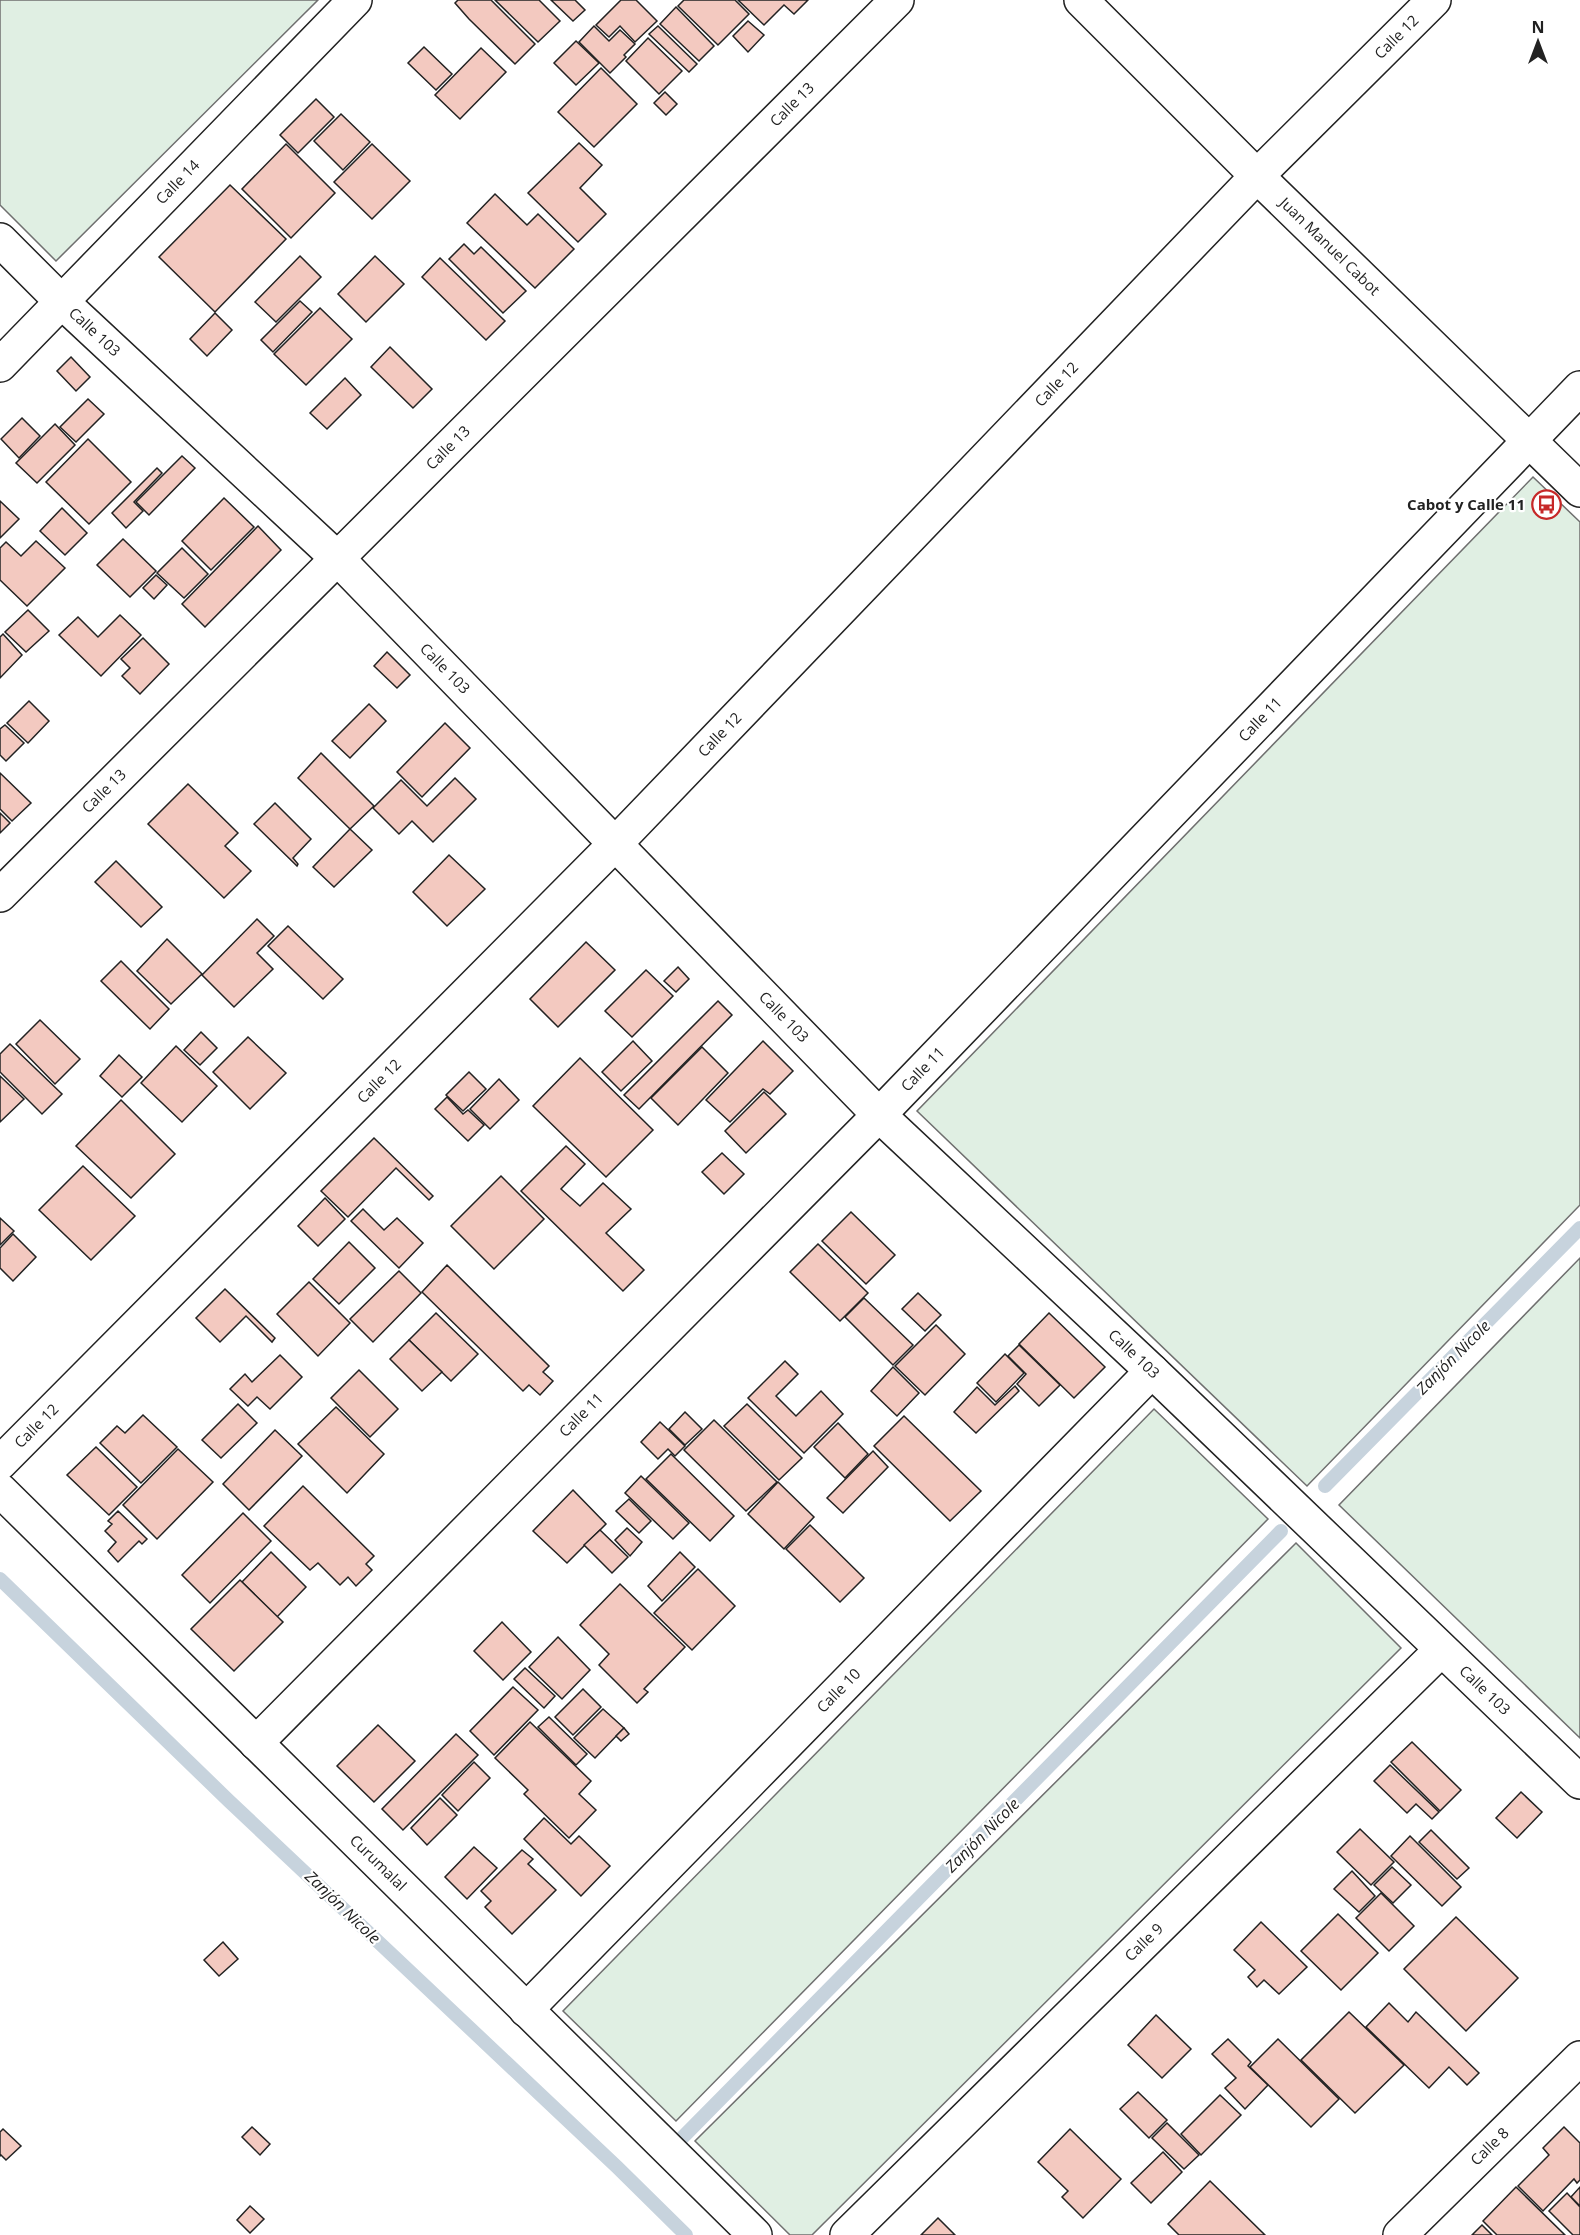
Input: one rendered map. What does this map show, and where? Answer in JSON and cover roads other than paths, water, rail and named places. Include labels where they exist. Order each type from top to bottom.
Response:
[{"type":"street","name":"Calle 14","points":[[0,365],[355,0]]},
{"type":"street","name":"Calle 13","points":[[0,895],[897,0]]},
{"type":"street","name":"Juan Manuel Cabot","points":[[1081,0],[1257,176],[1580,490]]},
{"type":"street","name":"Calle 12","points":[[0,1463],[615,844],[1257,176],[1434,0]]},
{"type":"street","name":"Calle 103","points":[[0,240],[61,302],[338,559],[879,1115],[1152,1371],[1580,1782]]},
{"type":"street","name":"Calle 11","points":[[256,1743],[879,1115],[1580,388]]},
{"type":"street","name":"Calle 10","points":[[526,2010],[1152,1371]]},
{"type":"street","name":"Curumalal","points":[[0,1490],[755,2235]]},
{"type":"street","name":"Calle 9","points":[[847,2235],[1441,1650]]},
{"type":"street","name":"Calle 8","points":[[1400,2235],[1580,2058]]},
{"type":"waterway","name":"Zanjón Nicole","points":[[1325,1486],[1580,1228]]},
{"type":"waterway","name":"Zanjón Nicole","points":[[682,2138],[1281,1531]]},
{"type":"waterway","name":"Zanjón Nicole","points":[[0,1579],[229,1801],[686,2235]]},
{"type":"place","name":"Cabot y Calle 11","points":[[1546,505]]}]
